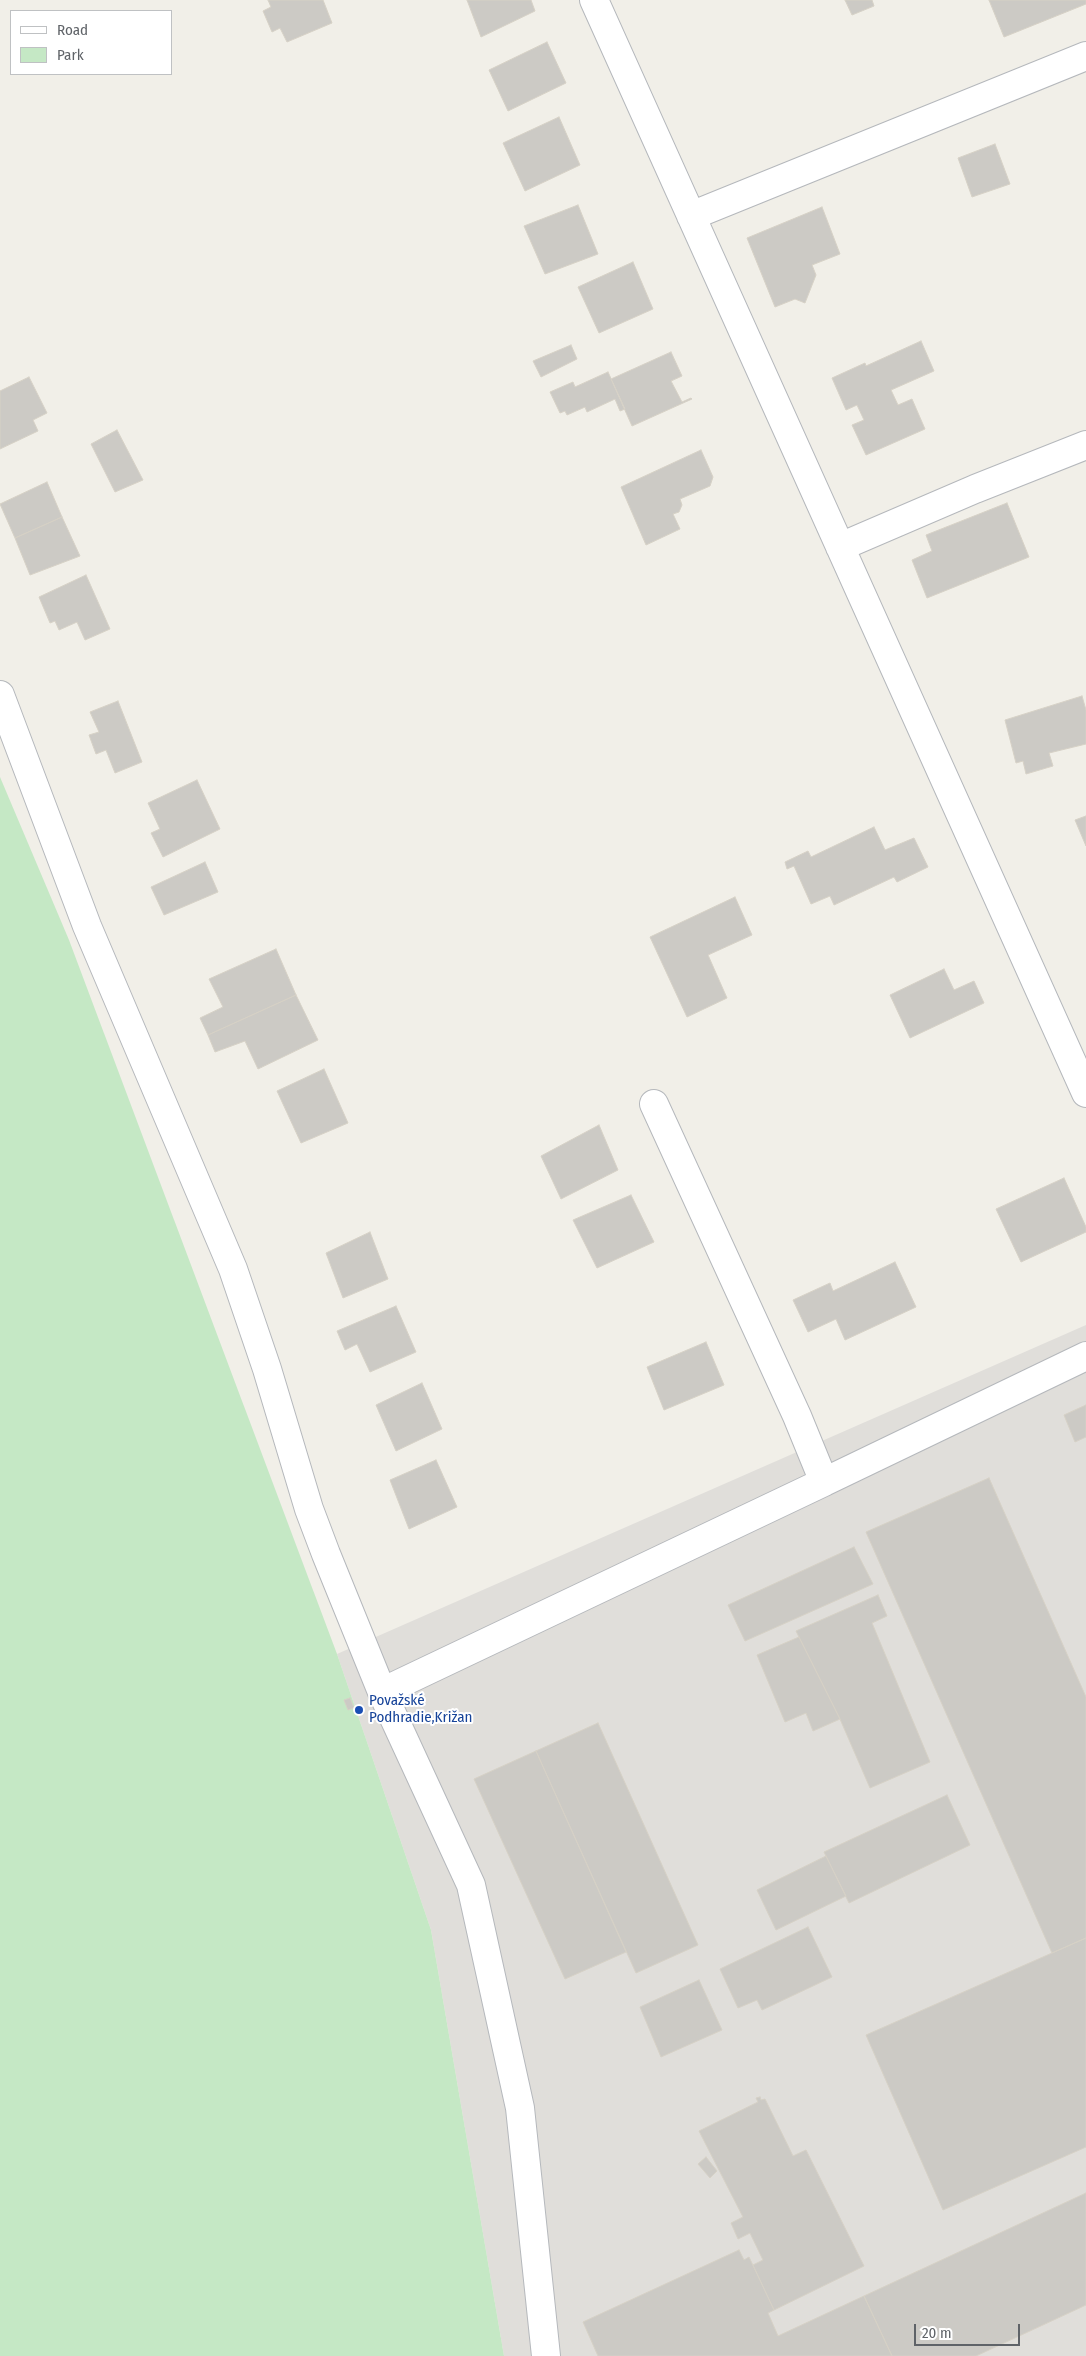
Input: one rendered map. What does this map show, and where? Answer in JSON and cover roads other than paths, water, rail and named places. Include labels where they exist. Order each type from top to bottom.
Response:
[{"type":"street","points":[[594,0],[1086,1093]]},
{"type":"street","points":[[691,216],[1086,56]]},
{"type":"street","points":[[840,547],[974,489],[1086,445]]},
{"type":"street","points":[[0,695],[87,926],[233,1270],[265,1361],[309,1509],[382,1692],[471,1885],[520,2108],[546,2356]]},
{"type":"street","points":[[654,1104],[797,1416],[824,1482]]},
{"type":"street","points":[[382,1692],[1086,1356]]},
{"type":"place","name":"Považské Podhradie,Križan","points":[[359,1710]]}]
